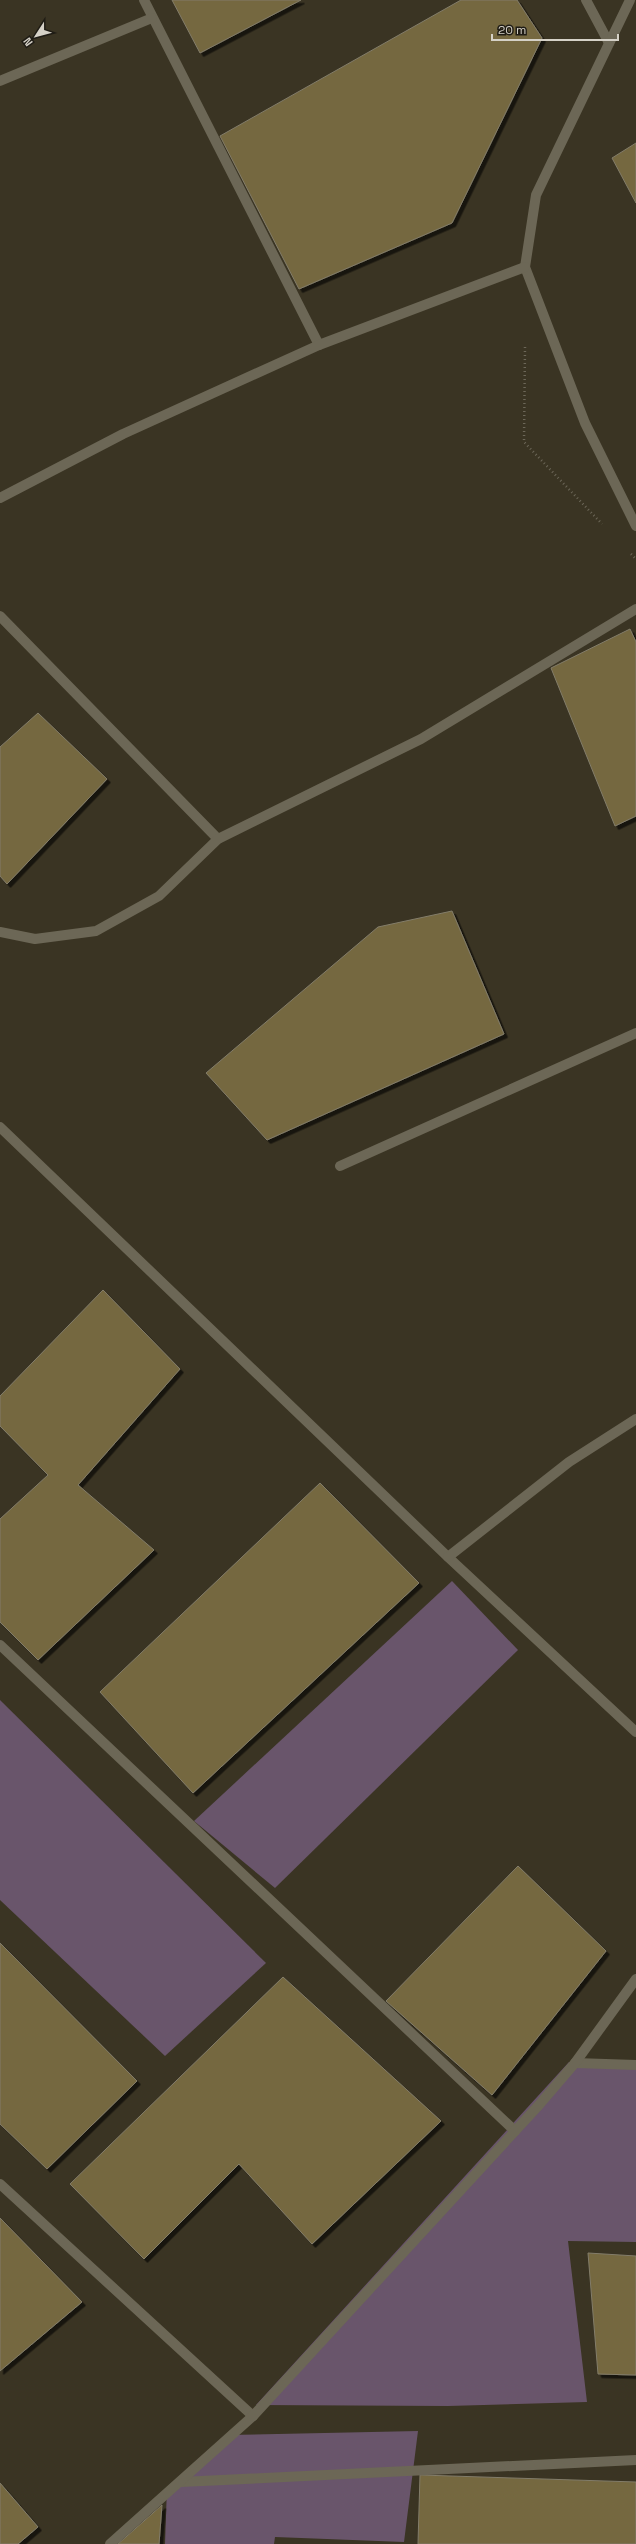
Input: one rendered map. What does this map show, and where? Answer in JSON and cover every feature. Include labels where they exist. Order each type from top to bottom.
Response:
[{"type":"street","points":[[144,0],[319,345]]},
{"type":"street","points":[[586,0],[609,43]]},
{"type":"street","points":[[630,0],[536,195],[526,267],[585,424],[636,526]]},
{"type":"street","points":[[0,81],[152,18]]},
{"type":"street","points":[[0,498],[123,434],[319,345],[526,267]]},
{"type":"street","points":[[0,932],[36,939],[96,931],[159,896],[218,839],[421,739],[636,609]]},
{"type":"street","points":[[0,616],[218,839]]},
{"type":"street","points":[[340,1166],[636,1033]]},
{"type":"street","points":[[0,1127],[448,1557],[636,1732]]},
{"type":"street","points":[[448,1557],[569,1462],[636,1419]]},
{"type":"street","points":[[0,1645],[515,2131]]},
{"type":"street","points":[[110,2544],[253,2416],[515,2131],[575,2063],[636,1979]]},
{"type":"street","points":[[575,2063],[636,2065]]},
{"type":"street","points":[[0,2184],[253,2416]]},
{"type":"street","points":[[181,2482],[636,2460]]},
{"type":"path","points":[[525,338],[524,442],[604,526]]},
{"type":"path","points":[[625,548],[636,559]]},
{"type":"shaded area","points":[[452,1581],[518,1650],[275,1888],[194,1821]]},
{"type":"shaded area","points":[[0,1700],[266,1963],[165,2056],[0,1900]]},
{"type":"shaded area","points":[[569,2062],[636,2062],[636,2242],[568,2241],[587,2402],[448,2406],[256,2405]]},
{"type":"shaded area","points":[[418,2431],[404,2542],[275,2537],[274,2544],[165,2544],[167,2487],[227,2435]]},
{"type":"building","points":[[172,0],[301,0],[200,53]]},
{"type":"building","points":[[461,0],[517,0],[542,38],[452,223],[299,289],[220,136]]},
{"type":"building","points":[[636,143],[636,203],[612,158]]},
{"type":"building","points":[[630,629],[636,642],[636,816],[615,826],[551,668]]},
{"type":"building","points":[[38,713],[107,779],[7,884],[0,876],[0,747]]},
{"type":"building","points":[[452,911],[504,1034],[267,1140],[206,1073],[378,927]]},
{"type":"building","points":[[103,1290],[180,1369],[78,1485],[154,1550],[38,1660],[0,1622],[0,1519],[48,1475],[0,1426],[0,1396]]},
{"type":"building","points":[[320,1483],[419,1583],[193,1793],[100,1692]]},
{"type":"building","points":[[518,1866],[606,1951],[492,2095],[386,2001]]},
{"type":"building","points":[[0,1943],[137,2081],[47,2169],[0,2124]]},
{"type":"building","points":[[283,1977],[441,2121],[312,2244],[239,2164],[144,2259],[70,2184]]},
{"type":"building","points":[[0,2218],[82,2302],[0,2371]]},
{"type":"building","points":[[588,2253],[636,2256],[636,2375],[598,2374]]},
{"type":"building","points":[[420,2475],[636,2482],[636,2544],[418,2544]]},
{"type":"building","points":[[0,2483],[38,2527],[18,2544],[0,2544]]},
{"type":"building","points":[[162,2505],[159,2544],[118,2544]]}]
